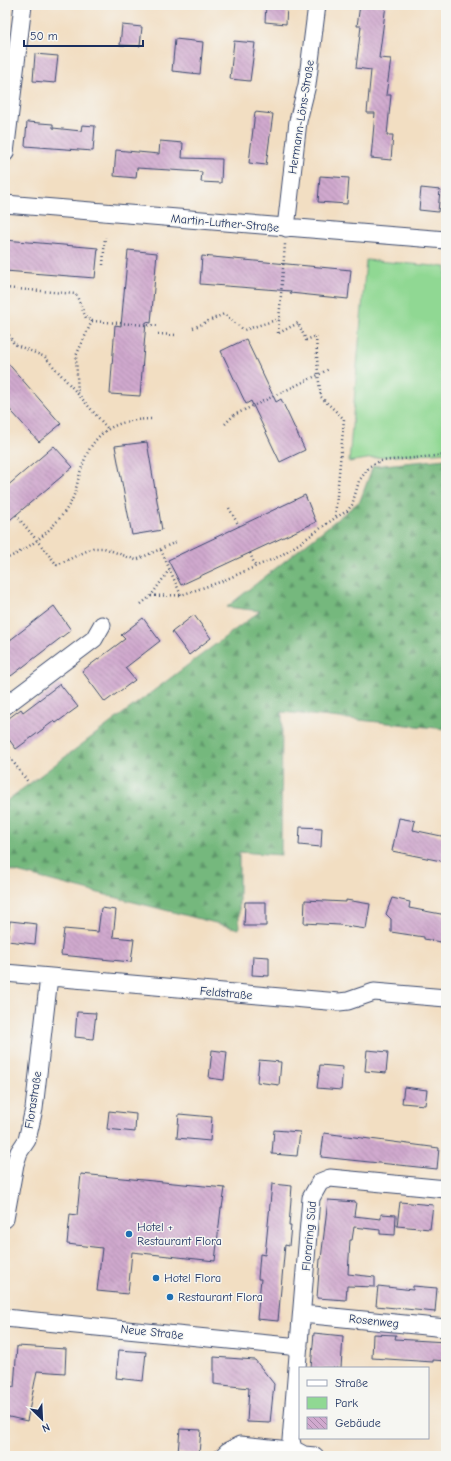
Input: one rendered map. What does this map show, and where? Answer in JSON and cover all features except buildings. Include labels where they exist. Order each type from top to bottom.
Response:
[{"type":"street","points":[[5,153],[23,5]]},
{"type":"street","name":"Hermann-Löns-Straße","points":[[286,228],[298,121],[307,85],[317,5]]},
{"type":"street","name":"Martin-Luther-Straße","points":[[5,204],[446,240]]},
{"type":"street","points":[[5,706],[94,639],[102,625]]},
{"type":"street","name":"Feldstraße","points":[[5,973],[339,1002],[348,1001],[374,992],[446,998]]},
{"type":"street","name":"Florastraße","points":[[5,1219],[15,1164],[19,1152],[27,1140],[34,1109],[49,977]]},
{"type":"street","name":"Floraring Süd","points":[[293,1449],[291,1440],[311,1198],[320,1182],[330,1178],[446,1189]]},
{"type":"street","name":"Rosenweg","points":[[302,1314],[446,1328]]},
{"type":"street","name":"Neue Straße","points":[[5,1318],[299,1347]]},
{"type":"street","points":[[223,1456],[228,1450],[240,1445],[289,1450],[293,1449],[304,1455],[315,1456]]},
{"type":"path","points":[[286,228],[278,333],[298,323],[306,340],[316,336],[321,397],[344,419],[335,518]]},
{"type":"path","points":[[103,265],[105,237]]},
{"type":"path","points":[[5,288],[76,294],[86,318],[92,321],[159,326]]},
{"type":"path","points":[[193,328],[224,314],[244,330],[279,318]]},
{"type":"path","points":[[78,394],[76,356],[92,321]]},
{"type":"path","points":[[5,328],[14,344],[46,357],[108,429]]},
{"type":"path","points":[[158,334],[177,335]]},
{"type":"path","points":[[225,424],[234,415],[329,369]]},
{"type":"path","points":[[5,559],[36,542],[62,516],[71,500],[82,464],[89,449],[98,438],[108,429],[121,423],[136,419],[154,419]]},
{"type":"path","points":[[150,596],[181,595],[220,582],[280,556],[347,511],[352,504],[359,481],[370,466],[380,461],[446,455]]},
{"type":"path","points":[[230,508],[239,526]]},
{"type":"path","points":[[16,515],[36,542],[57,565],[93,548],[104,548],[136,560],[176,542]]},
{"type":"path","points":[[161,550],[181,595]]},
{"type":"path","points":[[250,553],[255,566]]},
{"type":"path","points":[[141,604],[150,596],[169,570]]},
{"type":"path","points":[[5,751],[28,782]]},
{"type":"green space","points":[[366,260],[446,267],[446,452],[373,458],[349,462]]},
{"type":"green space","points":[[446,459],[446,729],[282,712],[281,855],[239,852],[239,929],[5,869],[5,802],[260,611],[227,607],[360,501],[373,466]]},
{"type":"place","name":"Hotel + Restaurant Flora","points":[[129,1234]]},
{"type":"place","name":"Hotel Flora","points":[[156,1278]]},
{"type":"place","name":"Restaurant Flora","points":[[170,1297]]}]
